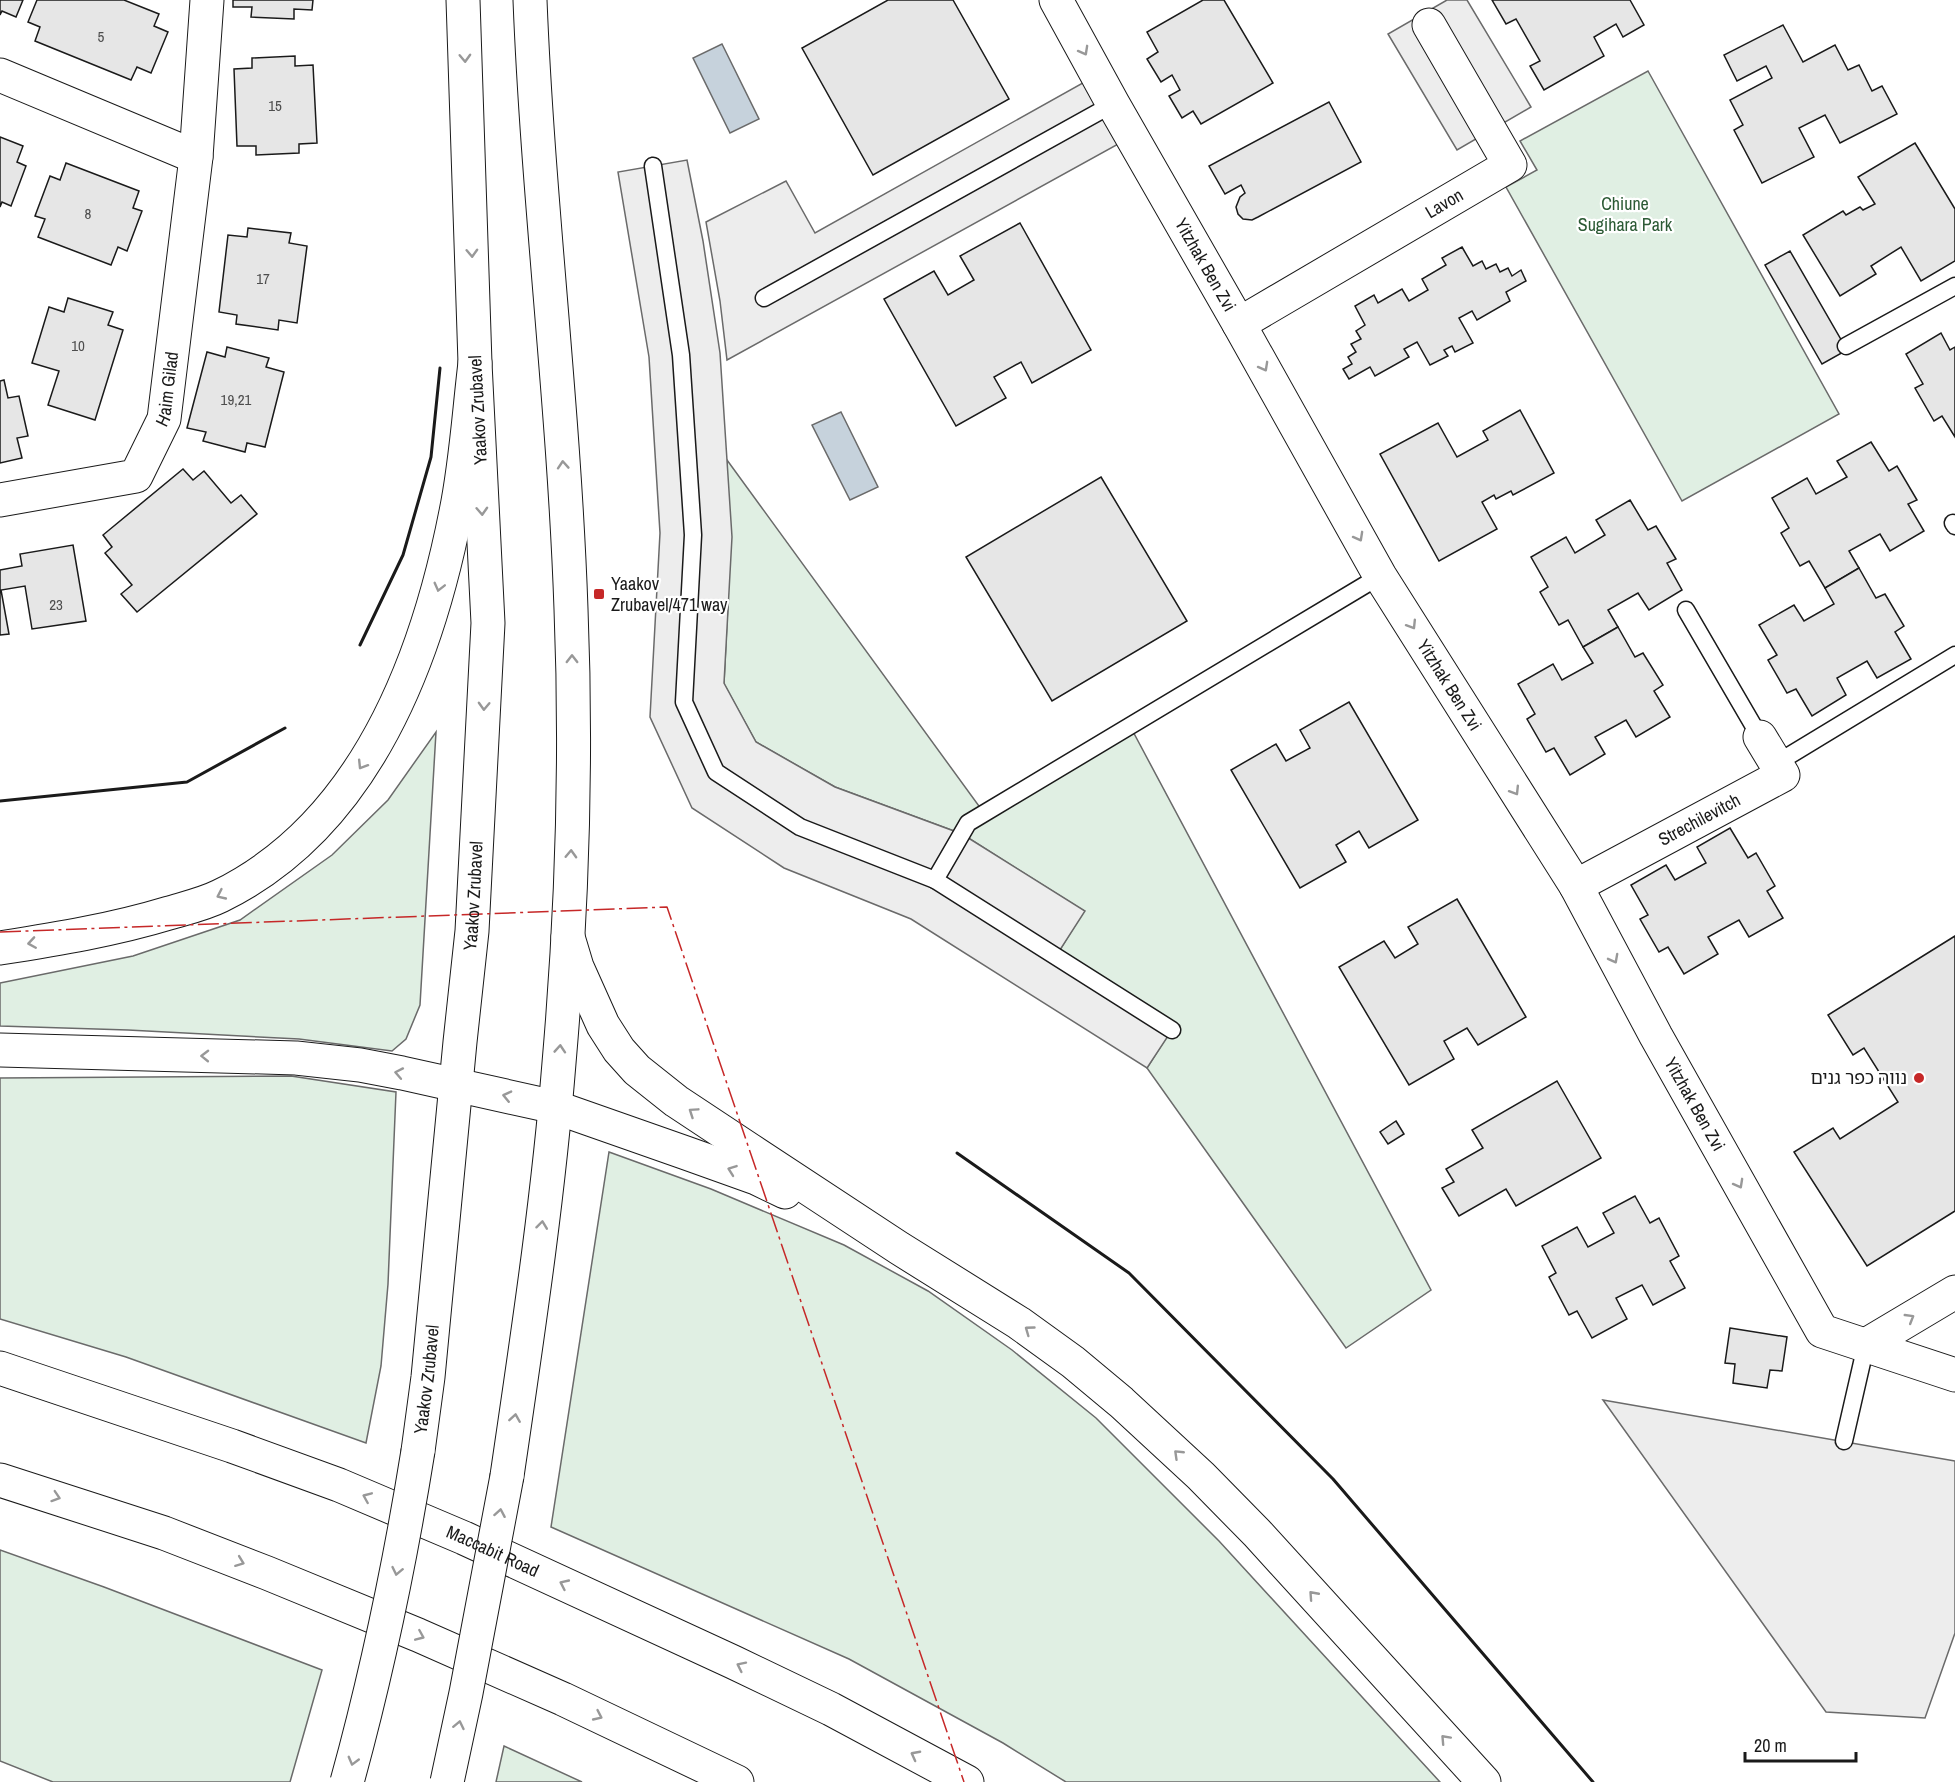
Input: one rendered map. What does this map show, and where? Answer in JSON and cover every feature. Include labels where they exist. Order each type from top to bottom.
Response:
[{"type":"main road","name":"Haim Gilad","points":[[0,500],[136,476],[164,419],[196,157],[207,0]]},
{"type":"main road","name":"Yaakov Zrubavel","points":[[347,1782],[365,1717],[404,1541],[418,1451],[428,1377],[472,931],[488,623],[475,363],[463,0]]},
{"type":"main road","points":[[447,1782],[507,1476],[526,1348],[555,1107],[568,937],[572,800],[572,610],[557,375],[532,71],[530,0]]},
{"type":"main road","name":"Yitzhak Ben Zvi","points":[[1056,0],[1380,576],[1576,886],[1656,1036],[1822,1331],[1955,1375]]},
{"type":"main road","name":"Lavon","points":[[1239,324],[1510,165],[1429,26]]},
{"type":"main road","points":[[0,75],[196,157]]},
{"type":"main road","points":[[0,948],[78,936],[128,925],[219,897],[256,876],[298,843],[334,806],[362,766],[394,707],[419,653],[434,606],[457,510],[475,363]]},
{"type":"main road","name":"Strechilevitch","points":[[1576,886],[1784,775],[1769,750]]},
{"type":"main road","points":[[568,937],[577,967],[603,1025],[619,1050],[637,1070],[676,1101],[899,1248],[1019,1323],[1073,1362],[1154,1431],[1257,1533],[1484,1782]]},
{"type":"main road","points":[[0,1050],[296,1058],[360,1065],[456,1084],[555,1107],[756,1178],[899,1248]]},
{"type":"main road","points":[[1866,1345],[1955,1292]]},
{"type":"main road","name":"Maccabit Road","points":[[0,1368],[339,1485],[464,1538],[831,1709],[967,1782]]},
{"type":"main road","points":[[0,1480],[164,1533],[267,1573],[418,1635],[563,1699],[737,1782]]},
{"type":"lane","points":[[764,298],[1113,104]]},
{"type":"lane","points":[[653,166],[681,356],[693,535],[684,702],[716,772],[800,827],[935,880],[1172,1030]]},
{"type":"lane","points":[[1846,346],[1955,286]]},
{"type":"lane","points":[[935,880],[968,823],[1380,576]]},
{"type":"lane","points":[[1686,610],[1769,750],[1955,655]]},
{"type":"lane","points":[[1844,1441],[1866,1345]]},
{"type":"green space","name":"Chiune Sugihara Park","points":[[1648,71],[1839,414],[1682,501],[1506,187],[1537,170],[1520,141]]},
{"type":"green space","points":[[727,460],[984,813],[1130,726],[1431,1290],[1346,1348],[1147,1068],[1171,1030],[1056,956],[1084,911],[962,834],[835,787],[756,742],[724,684],[728,602]]},
{"type":"green space","points":[[436,732],[420,1005],[406,1039],[392,1051],[299,1039],[0,1026],[0,983],[133,956],[240,920],[332,855],[388,800]]},
{"type":"green space","points":[[291,1076],[396,1092],[388,1284],[381,1366],[366,1443],[126,1357],[0,1319],[0,1078]]},
{"type":"green space","points":[[609,1152],[711,1189],[844,1245],[928,1291],[1012,1350],[1096,1418],[1219,1541],[1440,1782],[1066,1782],[1003,1743],[849,1659],[551,1527]]},
{"type":"green space","points":[[0,1550],[322,1670],[290,1782],[53,1782],[0,1761]]},
{"type":"green space","points":[[504,1746],[582,1782],[496,1782]]},
{"type":"shaded area","points":[[1447,0],[1467,0],[1531,107],[1457,150],[1388,34]]},
{"type":"shaded area","points":[[722,44],[759,119],[730,133],[693,58]]},
{"type":"shaded area","points":[[1097,75],[1131,137],[727,360],[720,301],[706,222],[786,181],[815,233]]},
{"type":"shaded area","points":[[687,160],[703,241],[720,353],[732,537],[724,683],[756,742],[835,787],[962,834],[1085,911],[1056,956],[1172,1030],[1147,1068],[911,919],[784,868],[692,808],[650,717],[660,533],[649,357],[618,172]]},
{"type":"shaded area","points":[[841,412],[878,487],[850,500],[812,425]]},
{"type":"shaded area","points":[[1603,1400],[1955,1461],[1955,1633],[1925,1718],[1826,1712]]},
{"type":"building","points":[[0,0],[23,0],[16,17],[2,11],[0,15]]},
{"type":"building","points":[[37,0],[124,0],[159,14],[154,26],[168,32],[151,73],[137,67],[131,80],[35,41],[40,27],[28,22]]},
{"type":"building","points":[[233,0],[313,0],[312,10],[294,9],[294,19],[251,17],[252,7],[233,7]]},
{"type":"building","points":[[888,0],[953,0],[1009,99],[873,175],[802,48]]},
{"type":"building","points":[[1203,0],[1224,0],[1273,83],[1201,124],[1193,111],[1182,118],[1169,96],[1180,90],[1172,75],[1161,82],[1147,59],[1158,52],[1147,32]]},
{"type":"building","points":[[1492,0],[1630,0],[1644,25],[1623,37],[1616,24],[1594,37],[1604,56],[1544,90],[1530,66],[1540,61],[1516,19],[1506,24]]},
{"type":"building","points":[[1783,25],[1803,62],[1835,45],[1848,70],[1859,65],[1872,91],[1882,86],[1897,114],[1840,143],[1825,115],[1799,128],[1814,157],[1762,183],[1734,130],[1743,125],[1730,100],[1772,78],[1766,66],[1737,81],[1724,55]]},
{"type":"building","points":[[295,56],[295,66],[313,65],[317,143],[299,144],[299,153],[256,155],[256,146],[237,146],[234,69],[252,68],[252,58]]},
{"type":"building","points":[[1329,102],[1361,162],[1252,220],[1243,219],[1236,207],[1240,197],[1245,193],[1241,185],[1225,194],[1209,166]]},
{"type":"building","points":[[0,137],[23,146],[17,162],[26,166],[11,206],[2,202],[0,207]]},
{"type":"building","points":[[1915,143],[1955,209],[1955,261],[1921,281],[1901,247],[1871,266],[1876,274],[1840,296],[1803,235],[1843,211],[1846,215],[1860,207],[1863,210],[1875,204],[1858,177]]},
{"type":"building","points":[[66,163],[139,191],[133,208],[142,211],[127,251],[118,247],[111,265],[38,237],[45,219],[35,216],[50,176],[60,180]]},
{"type":"building","points":[[1020,223],[1091,350],[1032,383],[1021,362],[994,377],[1006,398],[956,426],[884,299],[934,271],[948,295],[974,280],[960,256]]},
{"type":"building","points":[[248,228],[291,233],[289,243],[307,246],[297,323],[279,320],[278,330],[236,324],[237,315],[219,312],[228,235],[247,237]]},
{"type":"building","points":[[1462,247],[1473,266],[1482,261],[1486,269],[1496,264],[1500,272],[1508,268],[1512,276],[1521,270],[1526,281],[1506,292],[1510,301],[1477,320],[1472,311],[1459,318],[1473,343],[1455,352],[1452,346],[1444,350],[1448,356],[1430,365],[1417,342],[1404,349],[1409,357],[1375,376],[1370,367],[1349,379],[1343,369],[1352,364],[1348,357],[1356,352],[1351,344],[1361,339],[1356,331],[1365,325],[1355,306],[1374,295],[1378,303],[1402,289],[1409,301],[1428,290],[1422,279],[1446,265],[1442,258]]},
{"type":"building","points":[[1790,251],[1847,350],[1822,364],[1765,265]]},
{"type":"building","points":[[68,298],[113,312],[108,325],[123,330],[95,420],[48,405],[59,371],[32,363],[49,307],[64,312]]},
{"type":"building","points":[[1941,333],[1950,350],[1955,347],[1955,437],[1942,416],[1934,421],[1915,388],[1923,384],[1906,354]]},
{"type":"building","points":[[227,347],[269,358],[266,367],[284,372],[265,447],[247,443],[245,452],[203,441],[206,432],[187,428],[207,352],[225,357]]},
{"type":"building","points":[[4,380],[8,398],[19,396],[28,436],[17,438],[22,458],[0,463],[0,381]]},
{"type":"building","points":[[1520,410],[1554,473],[1513,495],[1511,491],[1496,499],[1494,495],[1482,502],[1497,529],[1439,561],[1380,454],[1438,423],[1457,457],[1488,440],[1483,431]]},
{"type":"building","points":[[1871,442],[1889,471],[1897,466],[1917,500],[1908,504],[1924,531],[1890,551],[1880,534],[1849,551],[1859,568],[1825,588],[1809,561],[1800,566],[1781,533],[1789,528],[1772,498],[1807,478],[1816,494],[1847,477],[1837,461]]},
{"type":"building","points":[[183,469],[193,480],[204,471],[231,503],[241,495],[257,514],[137,612],[121,594],[132,585],[105,553],[112,547],[103,535]]},
{"type":"building","points":[[1101,477],[1187,621],[1052,701],[966,557]]},
{"type":"building","points":[[1630,500],[1648,530],[1656,526],[1676,559],[1667,563],[1682,590],[1649,610],[1638,593],[1608,610],[1618,627],[1583,647],[1568,620],[1559,625],[1540,592],[1548,587],[1531,557],[1566,537],[1575,553],[1605,535],[1596,520]]},
{"type":"building","points":[[73,545],[86,621],[32,629],[25,586],[1,590],[9,634],[0,635],[0,570],[22,566],[20,554]]},
{"type":"building","points":[[1859,568],[1876,598],[1885,594],[1904,626],[1895,632],[1911,659],[1877,678],[1867,661],[1837,678],[1846,695],[1812,716],[1796,689],[1787,693],[1768,660],[1777,655],[1759,625],[1794,605],[1804,621],[1834,604],[1825,588]]},
{"type":"building","points":[[1618,627],[1635,657],[1643,653],[1663,685],[1654,691],[1670,717],[1636,737],[1626,720],[1595,737],[1605,754],[1570,775],[1554,748],[1546,752],[1527,719],[1535,714],[1518,684],[1553,664],[1562,680],[1593,663],[1583,647]]},
{"type":"building","points":[[1349,702],[1418,820],[1369,848],[1359,831],[1336,845],[1346,862],[1300,888],[1231,770],[1276,744],[1286,761],[1310,748],[1300,730]]},
{"type":"building","points":[[1730,828],[1748,858],[1756,853],[1775,886],[1767,891],[1783,918],[1749,937],[1739,920],[1708,937],[1718,954],[1684,974],[1668,947],[1659,952],[1640,919],[1648,915],[1631,885],[1666,865],[1675,880],[1706,863],[1697,847]]},
{"type":"building","points":[[1457,899],[1526,1017],[1478,1045],[1467,1028],[1444,1041],[1454,1059],[1409,1085],[1339,967],[1384,941],[1395,958],[1418,944],[1408,927]]},
{"type":"building","name":"נווה כפר גנים","points":[[1955,936],[1955,1211],[1867,1266],[1794,1152],[1833,1128],[1840,1139],[1898,1102],[1864,1048],[1853,1055],[1828,1015]]},
{"type":"building","points":[[1557,1081],[1601,1158],[1516,1206],[1506,1189],[1459,1216],[1442,1188],[1454,1182],[1446,1169],[1483,1148],[1472,1130]]},
{"type":"building","points":[[1396,1121],[1404,1134],[1388,1144],[1380,1132]]},
{"type":"building","points":[[1635,1196],[1650,1223],[1659,1218],[1679,1256],[1670,1261],[1685,1288],[1653,1305],[1642,1285],[1616,1298],[1627,1319],[1592,1338],[1577,1311],[1569,1315],[1549,1277],[1556,1273],[1542,1246],[1577,1227],[1588,1247],[1614,1233],[1603,1213]]},
{"type":"building","points":[[1730,1328],[1787,1337],[1782,1371],[1770,1370],[1767,1388],[1733,1383],[1735,1364],[1725,1363]]},
{"type":"wall","points":[[360,645],[403,555],[431,457],[440,368]]},
{"type":"wall","points":[[0,801],[187,782],[285,728]]},
{"type":"wall","points":[[957,1153],[1129,1273],[1333,1479],[1593,1782]]},
{"type":"power","points":[[0,932],[667,907],[964,1782]]},
{"type":"place","name":"Yaakov Zrubavel/471 way","points":[[599,594]]},
{"type":"place","name":"נווה כפר גנים","points":[[1919,1078]]}]
